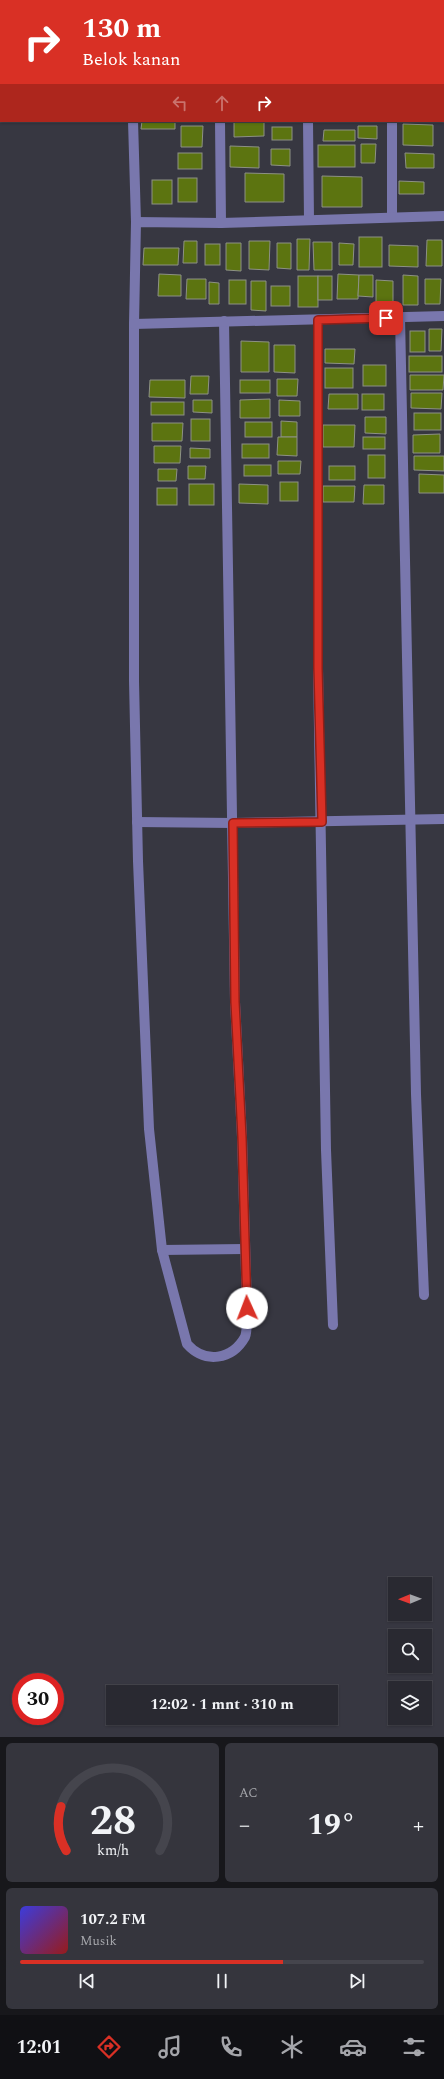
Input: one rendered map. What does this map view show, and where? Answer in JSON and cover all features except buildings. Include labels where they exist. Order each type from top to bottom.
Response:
[{"type":"street","points":[[133,122],[136,222],[134,324],[134,681],[137,822],[149,1129],[162,1250],[187,1344],[195,1353],[206,1356],[222,1357],[234,1350],[246,1336],[247,1308],[244,1249],[242,1137],[235,1002],[224,321]]},
{"type":"street","points":[[220,122],[221,223]]},
{"type":"street","points":[[308,122],[309,220]]},
{"type":"street","points":[[392,122],[392,217]]},
{"type":"street","points":[[136,222],[221,223],[444,216]]},
{"type":"street","points":[[134,324],[444,316]]},
{"type":"street","points":[[400,317],[416,1094],[424,1295]]},
{"type":"street","points":[[318,320],[318,668],[322,822],[326,1150],[333,1325]]},
{"type":"street","points":[[137,822],[233,823],[444,819]]},
{"type":"street","points":[[162,1250],[244,1249]]},
{"type":"route","points":[[247,1308],[244,1249],[242,1137],[235,1002],[233,823],[322,822],[318,668],[318,320],[386,318]]}]
